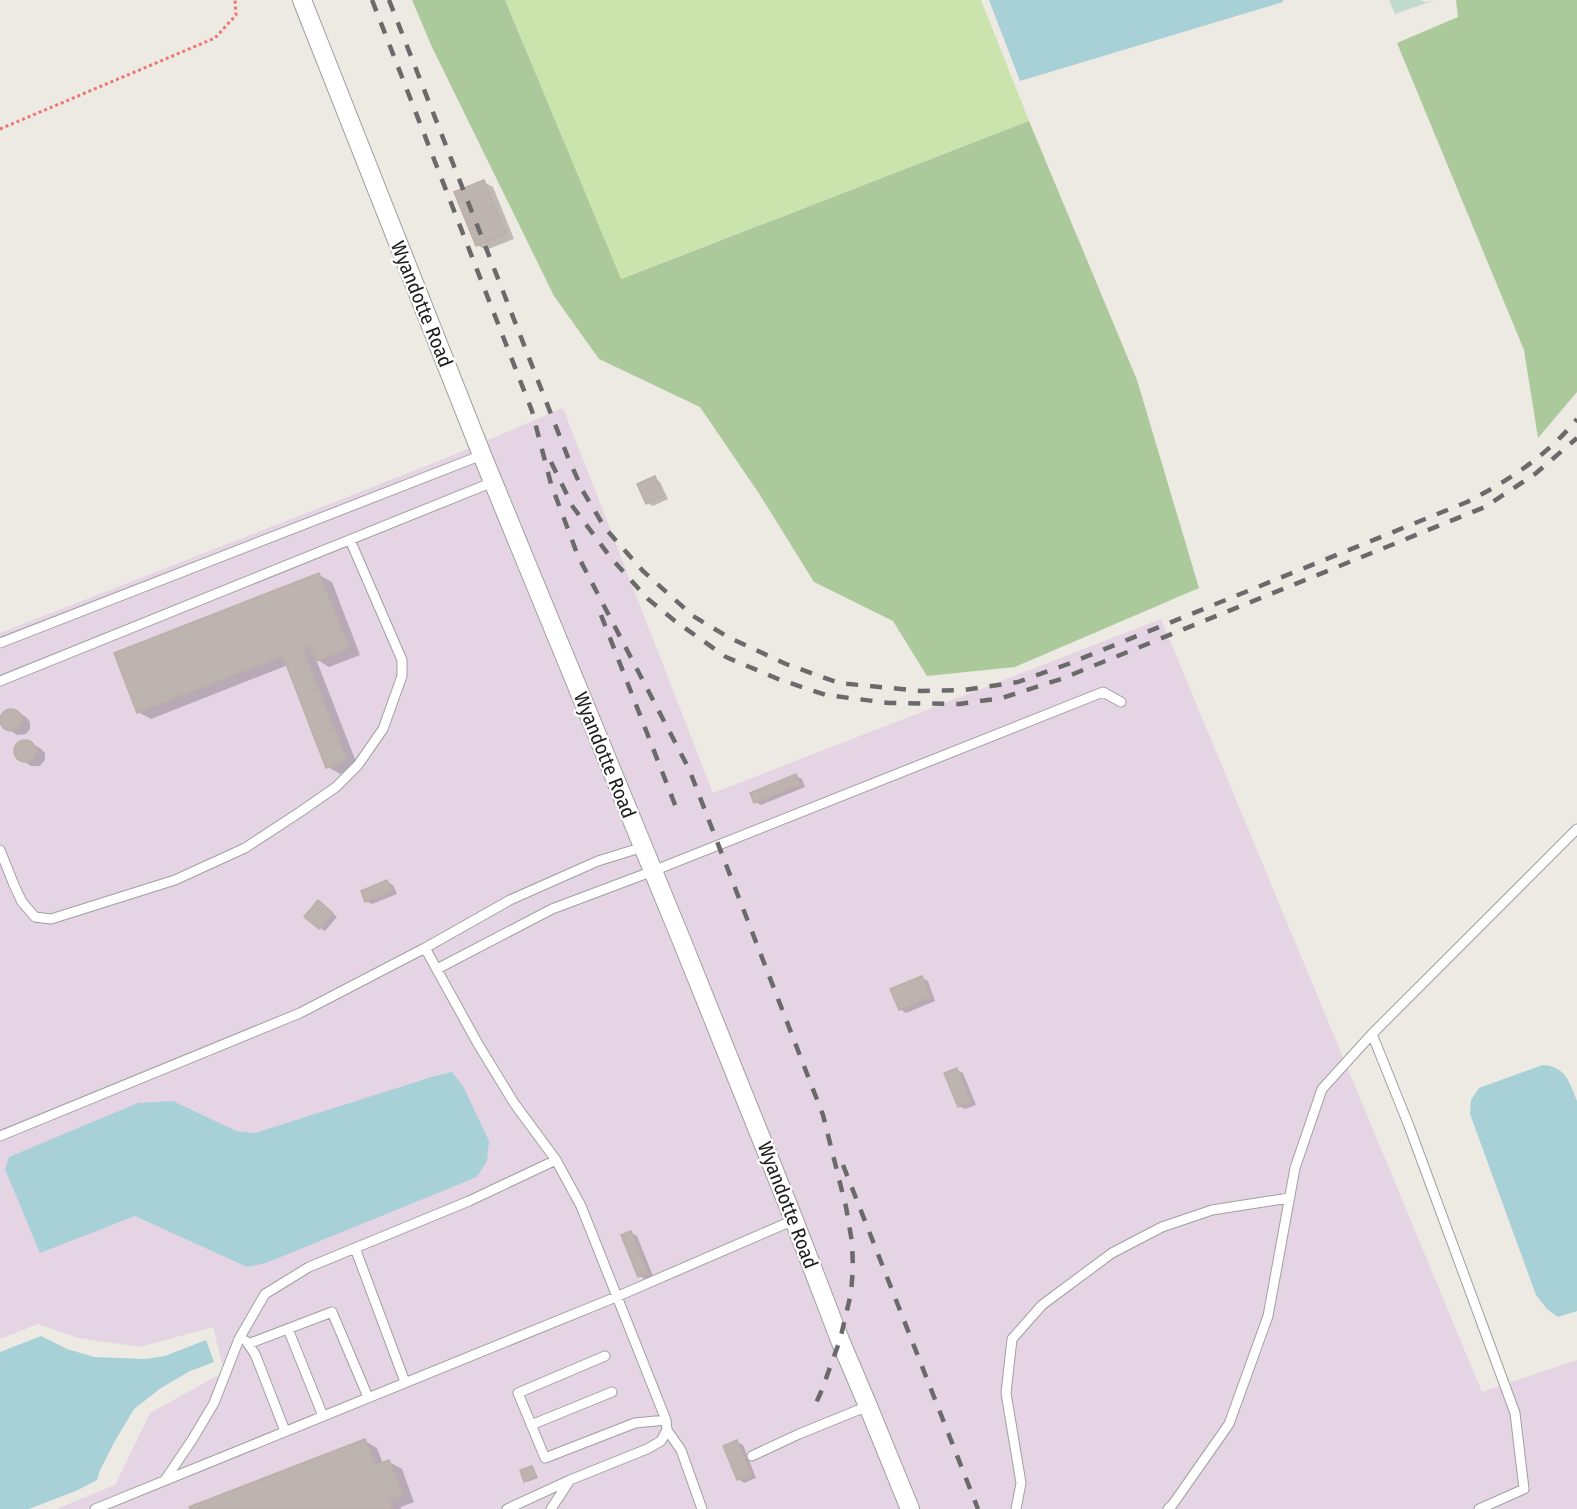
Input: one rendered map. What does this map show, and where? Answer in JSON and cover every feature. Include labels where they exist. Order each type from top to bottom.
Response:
[{"type":"street","name":"Wyandotte Road","points":[[302,0],[482,455],[653,871],[910,1509]]},
{"type":"lane","points":[[0,643],[482,455]]},
{"type":"lane","points":[[0,681],[493,482]]},
{"type":"lane","points":[[0,850],[22,902],[34,917],[51,919],[175,880],[245,848],[336,787],[358,765],[383,729],[402,676],[402,660],[350,540]]},
{"type":"lane","points":[[436,969],[552,909],[1102,692],[1121,702]]},
{"type":"lane","points":[[1168,1509],[1229,1424],[1268,1316],[1295,1168],[1322,1089],[1372,1034],[1577,829]]},
{"type":"lane","points":[[0,1136],[300,1013],[425,948],[510,900],[598,861],[643,847]]},
{"type":"lane","points":[[425,948],[478,1044],[514,1103],[556,1160],[581,1206],[666,1425],[681,1450],[702,1509]]},
{"type":"lane","points":[[1372,1034],[1409,1126],[1515,1413],[1524,1489],[1479,1509]]},
{"type":"lane","points":[[165,1480],[214,1403],[241,1334],[265,1294],[309,1267],[469,1202],[556,1160]]},
{"type":"lane","points":[[1016,1509],[1021,1483],[1006,1394],[1012,1339],[1042,1305],[1112,1253],[1162,1227],[1212,1210],[1289,1198]]},
{"type":"lane","points":[[95,1509],[616,1297],[794,1220]]},
{"type":"lane","points":[[355,1248],[405,1382]]},
{"type":"lane","points":[[249,1344],[332,1312],[368,1397]]},
{"type":"lane","points":[[288,1329],[323,1416]]},
{"type":"lane","points":[[241,1334],[255,1354],[285,1431]]},
{"type":"lane","points":[[605,1356],[518,1393],[545,1458],[635,1423],[666,1425]]},
{"type":"lane","points":[[531,1425],[612,1392]]},
{"type":"lane","points":[[752,1456],[868,1406]]},
{"type":"lane","points":[[507,1509],[570,1480],[647,1449],[661,1441],[666,1425]]},
{"type":"lane","points":[[551,1509],[570,1480]]},
{"type":"path","points":[[0,129],[215,38],[236,15],[235,0]]},
{"type":"shaded area","points":[[563,408],[713,793],[1161,619],[1482,1392],[1577,1360],[1577,1509],[56,1509],[115,1485],[150,1413],[224,1372],[213,1327],[140,1347],[78,1338],[38,1324],[0,1339],[0,633],[444,459]]},
{"type":"green space","points":[[412,0],[505,0],[621,279],[1029,121],[1137,380],[1199,588],[1015,667],[927,676],[893,621],[814,582],[760,495],[700,407],[599,359],[554,296],[432,47]]},
{"type":"green space","points":[[505,0],[981,0],[1029,121],[620,279]]},
{"type":"green space","points":[[1389,0],[1425,2],[1435,0],[1395,14]]},
{"type":"green space","points":[[1456,0],[1577,0],[1577,392],[1538,438],[1524,350],[1397,43],[1458,17]]},
{"type":"water","points":[[989,0],[1283,0],[1283,2],[1020,81]]},
{"type":"water","points":[[1543,1065],[1551,1066],[1566,1076],[1577,1101],[1577,1311],[1558,1317],[1547,1309],[1536,1295],[1470,1114],[1471,1100],[1479,1088]]},
{"type":"water","points":[[452,1072],[463,1086],[489,1141],[487,1161],[477,1177],[266,1263],[247,1267],[135,1216],[40,1253],[5,1169],[9,1157],[138,1103],[173,1101],[236,1131],[255,1133]]},
{"type":"water","points":[[41,1336],[67,1349],[94,1357],[146,1359],[165,1356],[206,1340],[214,1362],[190,1371],[161,1388],[134,1409],[116,1439],[97,1480],[29,1509],[0,1509],[0,1352]]},
{"type":"building","points":[[484,180],[506,234],[476,246],[454,192]]},
{"type":"building","points":[[655,476],[663,496],[646,504],[637,484]]},
{"type":"building","points":[[319,573],[349,648],[316,661],[310,646],[303,649],[347,760],[326,768],[283,656],[137,713],[114,653]]},
{"type":"building","points":[[11,709],[19,712],[22,720],[19,728],[11,731],[3,728],[0,720],[3,712]]},
{"type":"building","points":[[25,740],[33,743],[36,751],[33,759],[25,762],[17,759],[14,751],[17,743]]},
{"type":"building","points":[[796,774],[800,784],[754,803],[750,793]]},
{"type":"building","points":[[387,880],[392,891],[365,902],[361,891]]},
{"type":"building","points":[[318,900],[333,913],[319,929],[304,917]]},
{"type":"building","points":[[922,976],[930,997],[899,1010],[890,989]]},
{"type":"building","points":[[957,1068],[971,1102],[958,1107],[944,1073]]},
{"type":"building","points":[[631,1231],[648,1273],[638,1277],[621,1235]]},
{"type":"building","points":[[365,1439],[375,1465],[389,1460],[403,1495],[389,1500],[393,1509],[190,1509],[189,1507]]},
{"type":"building","points":[[737,1440],[751,1475],[737,1480],[723,1446]]},
{"type":"building","points":[[532,1466],[536,1477],[524,1482],[520,1470]]},
{"type":"railway","points":[[372,0],[532,411],[551,484],[578,556],[689,769],[823,1115],[846,1207],[852,1242],[853,1268],[851,1293],[840,1340],[812,1412]]},
{"type":"railway","points":[[389,0],[569,460],[584,493],[605,528],[643,571],[693,616],[728,637],[786,664],[839,683],[921,691],[964,690],[1018,682],[1068,664],[1467,502],[1526,467],[1553,445],[1577,419]]},
{"type":"railway","points":[[551,462],[573,507],[611,558],[648,599],[726,657],[778,679],[826,695],[889,703],[959,704],[1002,698],[1061,679],[1485,507],[1535,474],[1577,438]]},
{"type":"railway","points":[[601,615],[679,815]]},
{"type":"railway","points":[[843,1165],[978,1509]]}]
